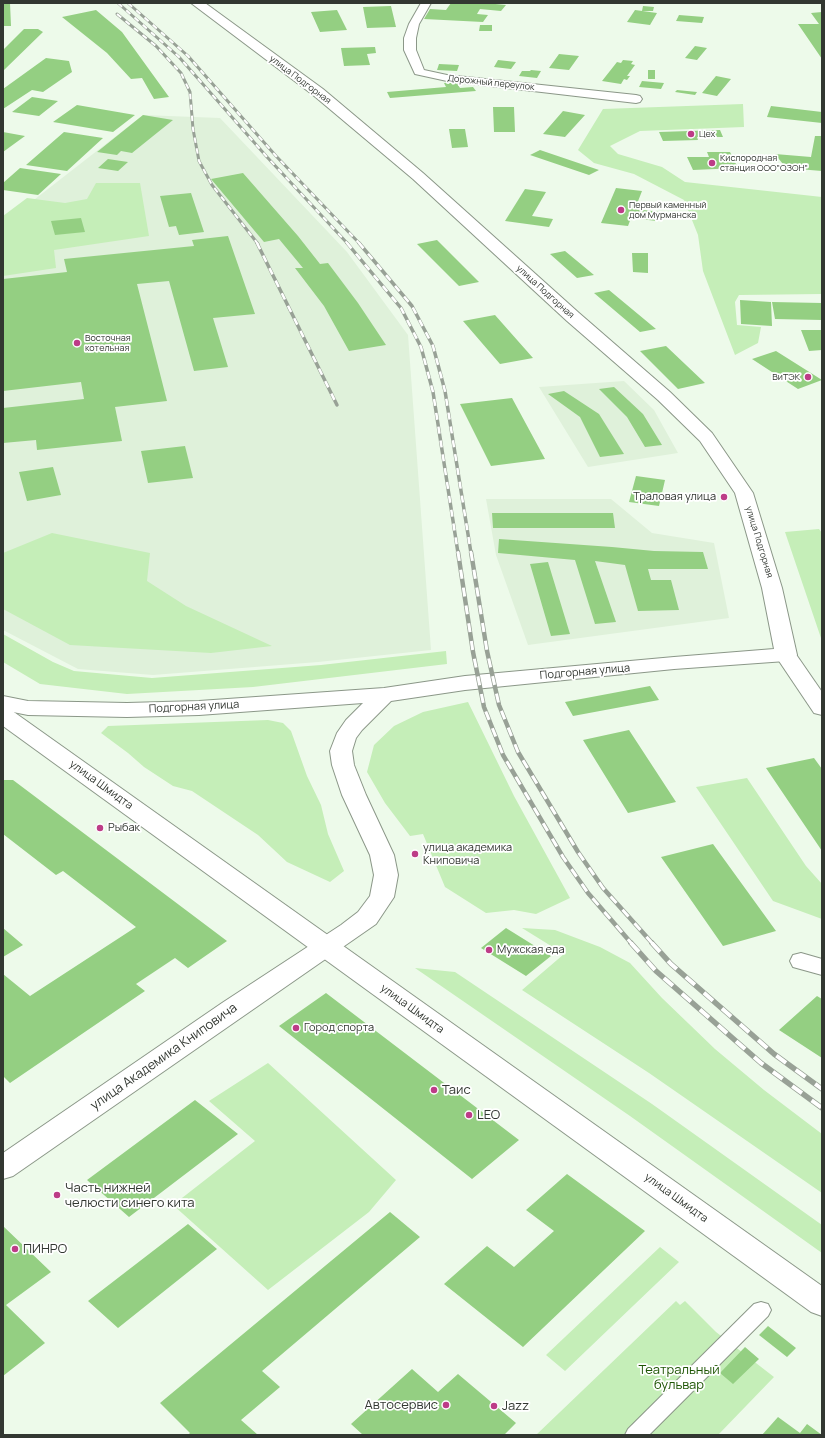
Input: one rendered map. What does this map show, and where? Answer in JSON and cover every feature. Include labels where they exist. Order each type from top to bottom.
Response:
[{"type":"main road","name":"улица Подгорная","points":[[198,3],[318,92],[418,176],[573,317],[664,396],[706,437],[744,493],[772,588],[786,655]]},
{"type":"main road","name":"Подгорная улица","points":[[3,703],[28,708],[127,710],[199,708],[384,695],[473,682],[674,663],[786,655]]},
{"type":"main road","points":[[786,655],[822,708]]},
{"type":"main road","points":[[326,947],[367,918],[382,897],[386,876],[382,855],[354,795],[343,765],[341,751],[345,738],[354,725],[384,695]]},
{"type":"main road","name":"улица Шмидта","points":[[3,715],[822,1303]]},
{"type":"main road","name":"улица Академика Книповича","points":[[3,1168],[230,1010],[326,947]]},
{"type":"street","name":"Дорожный переулок","points":[[426,3],[414,24],[410,38],[410,50],[419,72],[447,78],[636,99]]},
{"type":"street","points":[[801,961],[822,967]]},
{"type":"street","points":[[635,1435],[762,1310]]},
{"type":"shaded area","points":[[143,115],[220,118],[347,252],[408,335],[431,650],[318,662],[153,675],[78,669],[3,630],[3,224]]},
{"type":"shaded area","points":[[624,381],[654,410],[678,453],[588,467],[539,387]]},
{"type":"shaded area","points":[[486,499],[611,499],[652,533],[714,543],[729,618],[528,645],[496,555]]},
{"type":"green space","points":[[743,104],[744,127],[640,131],[610,146],[618,154],[662,167],[685,182],[822,197],[822,294],[739,295],[735,302],[737,325],[761,327],[758,343],[735,355],[703,271],[698,235],[684,200],[634,174],[594,163],[578,150],[603,109]]},
{"type":"green space","points":[[96,183],[140,183],[149,236],[54,250],[56,268],[3,276],[3,216],[27,198],[65,203],[87,199]]},
{"type":"green space","points":[[819,529],[822,533],[822,641],[785,532]]},
{"type":"green space","points":[[52,533],[150,553],[147,581],[186,606],[272,646],[211,653],[70,645],[3,609],[3,553]]},
{"type":"green space","points":[[3,634],[53,662],[74,671],[152,678],[321,665],[446,651],[447,664],[253,687],[127,694],[40,684],[3,662]]},
{"type":"green space","points":[[468,702],[514,796],[570,898],[536,914],[514,910],[486,913],[445,887],[423,834],[410,836],[385,803],[367,772],[374,745],[394,726],[423,712]]},
{"type":"green space","points":[[268,720],[283,723],[291,731],[307,776],[321,805],[328,834],[344,871],[330,882],[287,862],[258,835],[192,791],[173,786],[144,767],[101,733],[108,726]]},
{"type":"green space","points":[[747,778],[806,866],[822,884],[822,919],[773,901],[696,787]]},
{"type":"green space","points":[[522,928],[555,930],[600,947],[630,963],[662,998],[715,1049],[764,1090],[822,1134],[822,1193],[649,1073],[522,990],[564,954]]},
{"type":"green space","points":[[415,968],[455,972],[652,1104],[822,1225],[822,1253],[630,1116]]},
{"type":"green space","points":[[268,1063],[396,1180],[369,1212],[268,1290],[173,1205],[255,1141],[209,1101]]},
{"type":"green space","points":[[660,1247],[679,1262],[565,1371],[546,1355]]},
{"type":"green space","name":"Театральный бульвар","points":[[676,1301],[680,1305],[685,1301],[716,1332],[774,1377],[718,1435],[536,1435]]},
{"type":"building","points":[[3,3],[10,3],[11,26],[3,26]]},
{"type":"building","points":[[451,3],[485,3],[506,5],[501,11],[480,9],[477,14],[488,15],[483,22],[424,19],[430,9],[446,10]]},
{"type":"building","points":[[391,6],[396,27],[367,28],[363,7]]},
{"type":"building","points":[[643,6],[654,7],[653,11],[642,11]]},
{"type":"building","points":[[96,10],[122,32],[169,97],[154,99],[142,78],[131,79],[107,53],[62,17]]},
{"type":"building","points":[[337,10],[347,30],[320,32],[311,12]]},
{"type":"building","points":[[635,10],[657,13],[650,25],[627,22]]},
{"type":"building","points":[[822,12],[822,59],[798,24],[819,24],[811,13]]},
{"type":"building","points":[[679,15],[704,17],[702,23],[676,21]]},
{"type":"building","points":[[480,25],[492,25],[492,31],[479,31]]},
{"type":"building","points":[[24,29],[38,29],[43,32],[3,71],[3,50]]},
{"type":"building","points":[[695,46],[707,48],[697,60],[685,58]]},
{"type":"building","points":[[375,47],[376,53],[367,54],[370,65],[344,66],[341,48]]},
{"type":"building","points":[[559,54],[579,56],[569,70],[549,68]]},
{"type":"building","points":[[46,58],[69,61],[72,72],[43,92],[32,90],[3,109],[3,89]]},
{"type":"building","points":[[498,60],[516,62],[511,69],[494,67]]},
{"type":"building","points":[[623,60],[633,61],[631,64],[635,65],[627,76],[630,76],[627,80],[624,79],[621,84],[602,81],[617,62],[621,63]]},
{"type":"building","points":[[439,64],[459,65],[457,71],[437,70]]},
{"type":"building","points":[[648,70],[655,70],[655,79],[648,79]]},
{"type":"building","points":[[522,71],[541,71],[537,78],[519,76]]},
{"type":"building","points":[[716,76],[731,79],[717,96],[702,93]]},
{"type":"building","points":[[642,81],[664,83],[661,89],[639,87]]},
{"type":"building","points":[[456,82],[460,88],[473,87],[476,91],[390,98],[387,92],[446,87],[444,83]]},
{"type":"building","points":[[677,90],[697,92],[695,95],[675,92]]},
{"type":"building","points":[[32,97],[58,101],[39,116],[12,112]]},
{"type":"building","points":[[77,105],[135,115],[113,132],[53,122]]},
{"type":"building","points":[[771,106],[822,112],[822,123],[767,117]]},
{"type":"building","points":[[493,107],[514,107],[515,132],[494,132]]},
{"type":"building","points":[[563,111],[585,115],[565,137],[543,134]]},
{"type":"building","points":[[143,115],[173,120],[132,153],[121,151],[117,155],[97,152]]},
{"type":"building","points":[[449,129],[465,129],[468,147],[452,148]]},
{"type":"building","name":"Цех","points":[[720,130],[723,137],[697,137],[698,140],[663,141],[659,132]]},
{"type":"building","points":[[3,132],[25,136],[3,152]]},
{"type":"building","points":[[64,132],[103,138],[67,171],[26,165]]},
{"type":"building","points":[[815,136],[822,136],[822,171],[786,168],[775,154],[811,157]]},
{"type":"building","points":[[540,150],[599,170],[589,175],[530,155]]},
{"type":"building","name":"Кислородная станция ООО\"ОЗОН\"","points":[[707,152],[730,152],[738,168],[693,170],[687,157],[709,157]]},
{"type":"building","points":[[108,159],[128,162],[118,171],[98,168]]},
{"type":"building","points":[[20,168],[61,174],[38,195],[3,190],[3,183]]},
{"type":"building","points":[[243,173],[298,236],[320,264],[328,263],[358,303],[386,345],[349,351],[324,306],[295,268],[303,268],[279,239],[264,242],[211,179]]},
{"type":"building","points":[[616,188],[642,191],[635,209],[660,212],[657,221],[631,218],[628,226],[601,223]]},
{"type":"building","points":[[525,189],[546,192],[532,216],[553,219],[549,227],[505,221]]},
{"type":"building","points":[[191,193],[204,232],[179,235],[176,226],[169,227],[160,196]]},
{"type":"building","points":[[81,218],[85,232],[55,235],[51,221]]},
{"type":"building","name":"Восточная котельная","points":[[228,236],[255,314],[213,318],[228,367],[194,371],[169,281],[137,284],[167,401],[115,407],[122,441],[37,450],[36,440],[3,443],[3,408],[84,399],[81,382],[3,391],[3,279],[67,272],[64,259],[194,246],[192,240]]},
{"type":"building","points":[[437,240],[479,282],[459,286],[417,244]]},
{"type":"building","points":[[565,251],[594,275],[577,278],[550,254]]},
{"type":"building","points":[[632,253],[648,253],[648,273],[633,272]]},
{"type":"building","points":[[609,290],[656,329],[640,332],[594,293]]},
{"type":"building","points":[[740,300],[771,302],[772,326],[741,324]]},
{"type":"building","points":[[772,302],[822,303],[822,320],[775,319]]},
{"type":"building","points":[[495,315],[533,358],[500,364],[463,321]]},
{"type":"building","points":[[801,330],[822,330],[822,350],[809,351]]},
{"type":"building","points":[[666,346],[705,383],[678,389],[640,351]]},
{"type":"building","points":[[776,351],[822,380],[798,389],[752,359]]},
{"type":"building","points":[[614,387],[643,414],[662,445],[645,447],[627,417],[599,389]]},
{"type":"building","points":[[564,391],[599,414],[624,454],[600,457],[580,417],[548,394]]},
{"type":"building","points":[[512,398],[545,459],[491,466],[460,404]]},
{"type":"building","points":[[185,446],[193,478],[148,483],[141,451]]},
{"type":"building","points":[[53,467],[61,495],[27,501],[19,472]]},
{"type":"building","points":[[636,476],[665,480],[659,506],[629,502]]},
{"type":"building","points":[[492,513],[613,513],[615,528],[493,528]]},
{"type":"building","points":[[499,539],[654,551],[703,552],[708,569],[648,569],[651,580],[671,580],[679,610],[638,611],[625,565],[595,561],[616,622],[595,624],[575,560],[498,553]]},
{"type":"building","points":[[548,562],[570,634],[551,636],[530,564]]},
{"type":"building","points":[[650,686],[659,700],[573,716],[565,702]]},
{"type":"building","points":[[629,730],[676,802],[628,813],[583,740]]},
{"type":"building","points":[[814,758],[822,769],[822,851],[766,768]]},
{"type":"building","points":[[3,780],[13,780],[227,941],[188,968],[175,958],[136,984],[145,991],[10,1083],[3,1076],[3,974],[30,996],[136,927],[63,871],[56,875],[3,834]]},
{"type":"building","points":[[713,844],[776,931],[723,946],[661,857]]},
{"type":"building","points":[[3,928],[23,945],[3,957]]},
{"type":"building","points":[[506,928],[551,956],[526,976],[481,948]]},
{"type":"building","points":[[326,993],[519,1140],[472,1179],[279,1026]]},
{"type":"building","points":[[817,996],[822,999],[822,1058],[779,1030]]},
{"type":"building","points":[[195,1100],[238,1134],[129,1217],[87,1180]]},
{"type":"building","points":[[567,1174],[645,1231],[523,1347],[444,1284],[487,1246],[514,1267],[554,1231],[526,1210]]},
{"type":"building","points":[[390,1212],[420,1237],[262,1371],[280,1387],[241,1420],[258,1435],[188,1435],[190,1433],[160,1403]]},
{"type":"building","points":[[188,1224],[217,1249],[118,1328],[88,1301]]},
{"type":"building","points":[[3,1226],[51,1272],[6,1305],[45,1343],[3,1376]]},
{"type":"building","points":[[768,1326],[796,1348],[787,1357],[759,1335]]},
{"type":"building","points":[[745,1347],[759,1359],[733,1384],[720,1373]]},
{"type":"building","points":[[412,1369],[438,1392],[458,1374],[516,1423],[504,1435],[363,1435],[351,1424]]},
{"type":"building","points":[[778,1417],[800,1433],[807,1424],[822,1435],[762,1435]]},
{"type":"railway","points":[[118,3],[179,57],[267,157],[348,244]]},
{"type":"railway","points":[[128,3],[188,56],[276,156],[360,244]]},
{"type":"railway","points":[[117,14],[156,46],[181,73],[190,92],[193,129],[199,161],[212,185],[258,244]]},
{"type":"railway","points":[[257,243],[337,405]]},
{"type":"railway","points":[[347,243],[401,308],[421,347],[433,392],[458,553]]},
{"type":"railway","points":[[359,243],[412,306],[433,346],[445,391],[471,553]]},
{"type":"railway","points":[[458,552],[473,652],[484,707],[503,755],[563,857],[588,893],[632,944]]},
{"type":"railway","points":[[471,552],[487,651],[499,705],[518,752],[578,852],[603,888],[653,944]]},
{"type":"railway","points":[[631,943],[656,971],[761,1063],[822,1108]]},
{"type":"railway","points":[[652,943],[671,964],[774,1054],[822,1089]]},
{"type":"place","name":"Цех","points":[[691,134]]},
{"type":"place","name":"Кислородная станция ООО\"ОЗОН\"","points":[[712,163]]},
{"type":"place","name":"Первый каменный дом Мурманска","points":[[621,210]]},
{"type":"place","name":"Восточная котельная","points":[[77,343]]},
{"type":"place","name":"ВиТЭК","points":[[808,377]]},
{"type":"place","name":"Траловая улица","points":[[724,497]]},
{"type":"place","name":"Рыбак","points":[[100,828]]},
{"type":"place","name":"улица академика Книповича","points":[[415,854]]},
{"type":"place","name":"Мужская еда","points":[[489,950]]},
{"type":"place","name":"Город спорта","points":[[296,1028]]},
{"type":"place","name":"Таис","points":[[434,1090]]},
{"type":"place","name":"LEO","points":[[469,1115]]},
{"type":"place","name":"Часть нижней челюсти синего кита","points":[[57,1195]]},
{"type":"place","name":"ПИНРО","points":[[15,1249]]},
{"type":"place","name":"Автосервис","points":[[446,1405]]},
{"type":"place","name":"Jazz","points":[[494,1406]]}]
